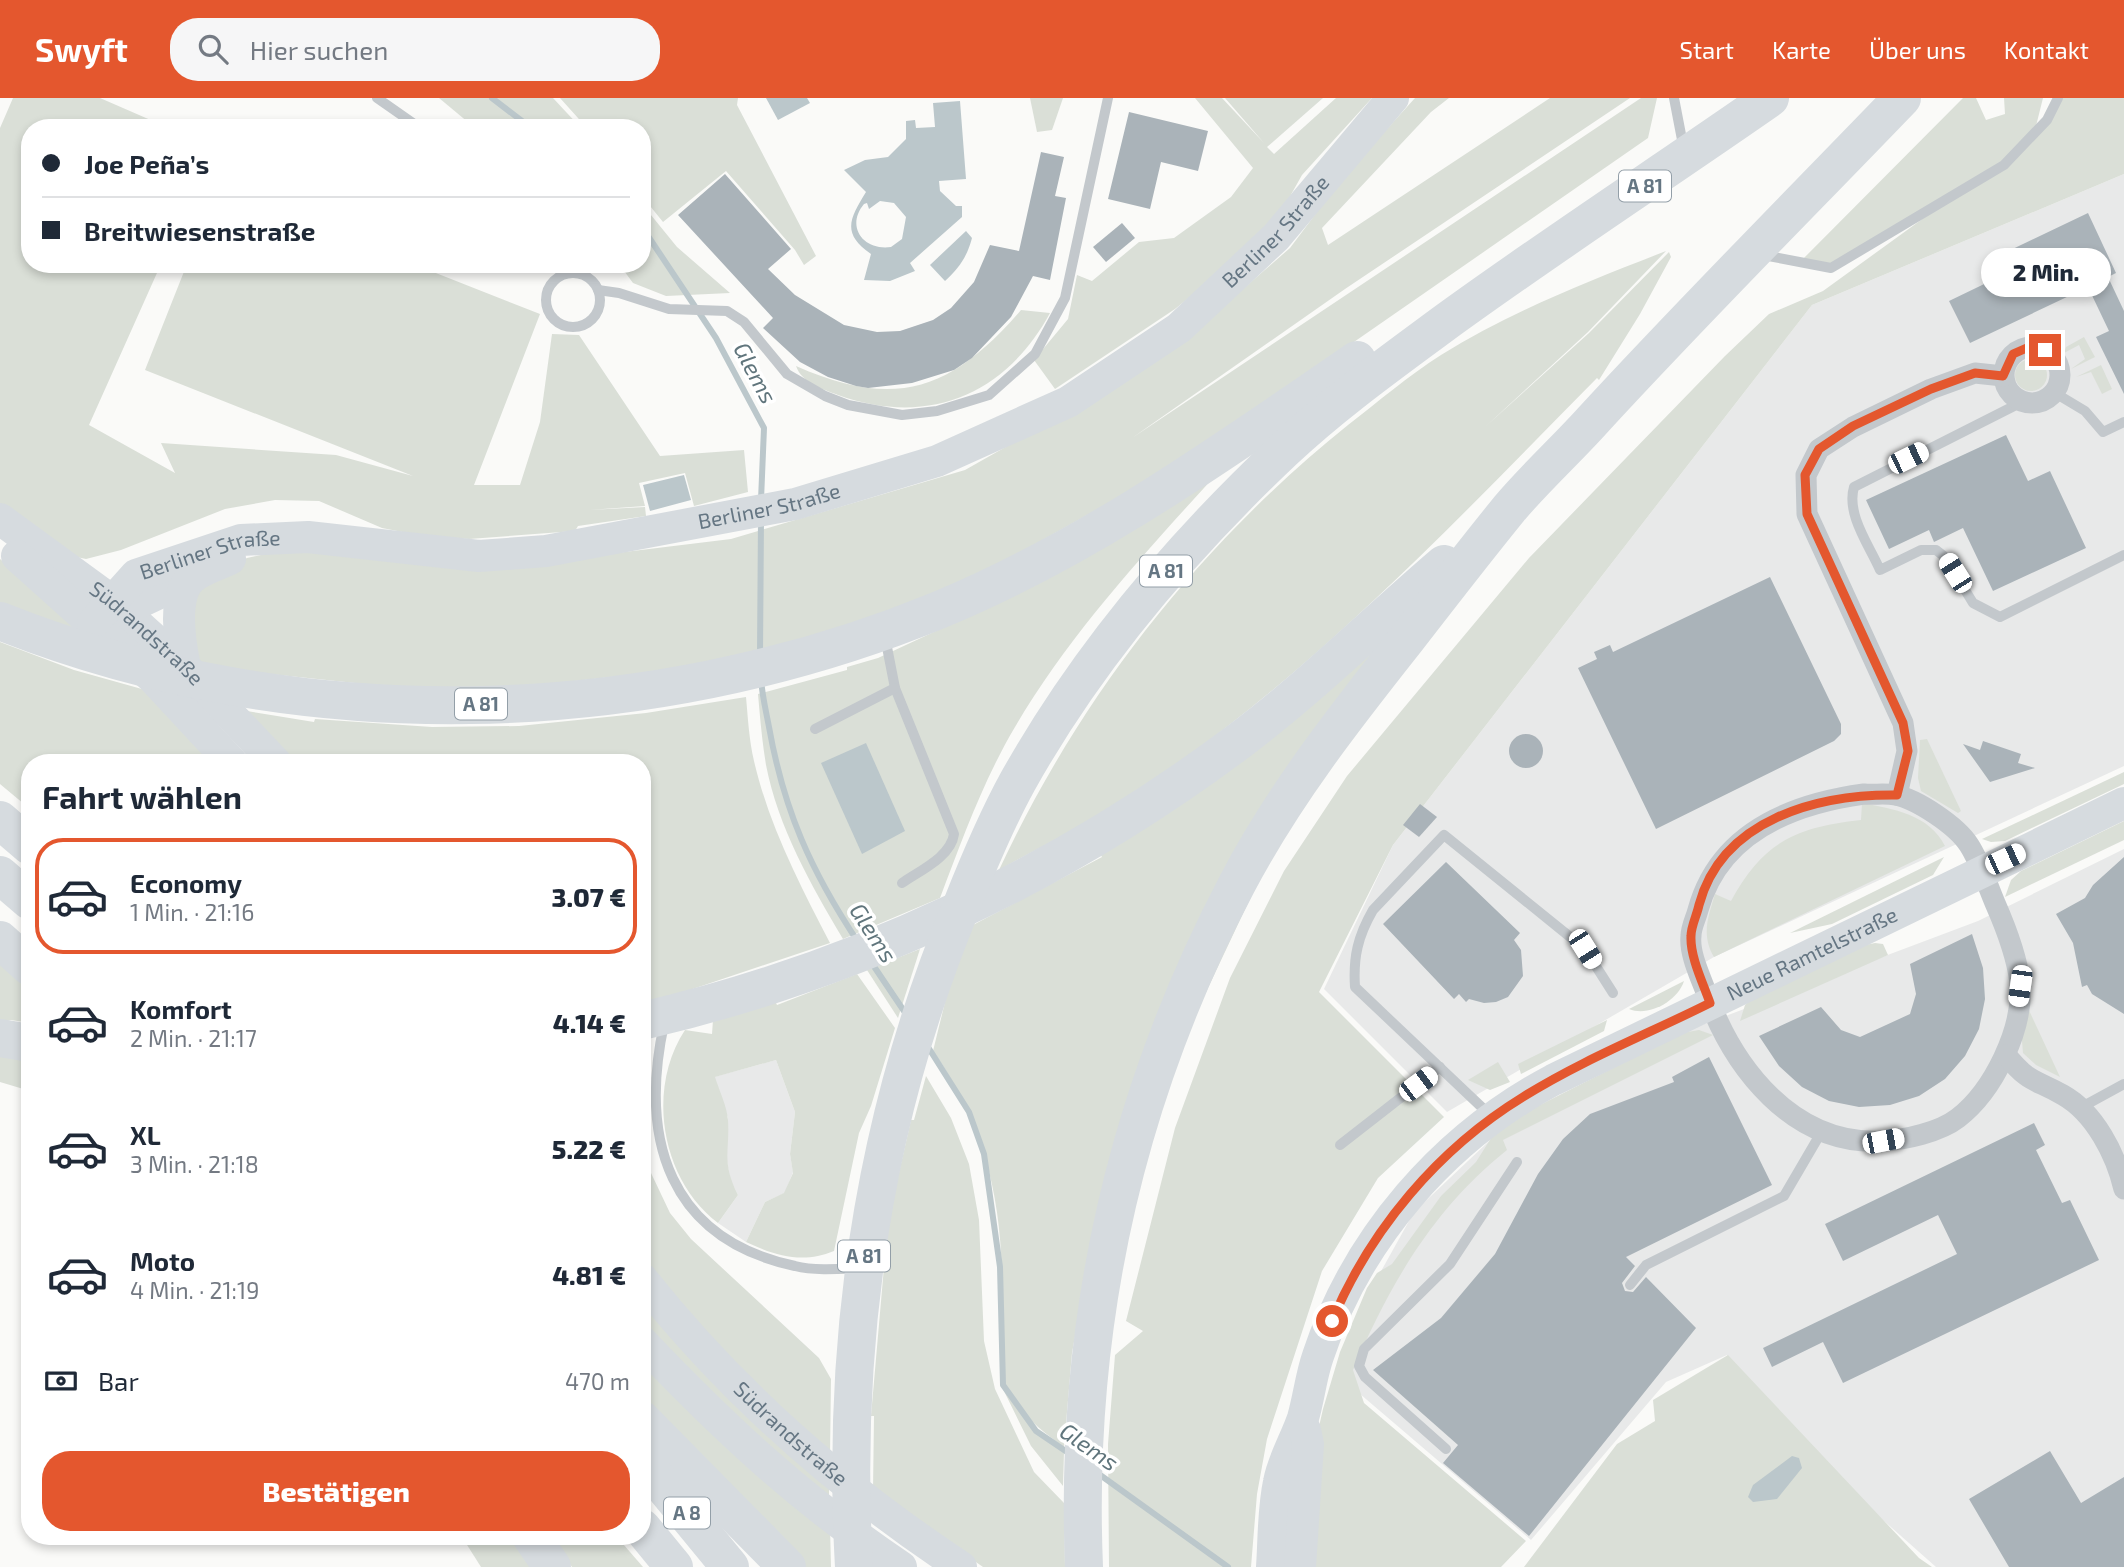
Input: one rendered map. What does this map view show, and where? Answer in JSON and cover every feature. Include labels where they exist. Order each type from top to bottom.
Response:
[{"type":"highway","name":"A 81","points":[[853,1567],[850,1473],[862,1268],[895,1102],[935,970],[977,866],[1017,782],[1075,689],[1177,557],[1285,449],[1401,356],[1518,270],[1770,98]]},
{"type":"highway","points":[[654,1018],[770,986],[953,914],[1021,881],[1179,785],[1277,711],[1511,506],[1902,98]]},
{"type":"highway","points":[[883,631],[940,610],[1087,537],[1274,417],[1407,326],[1518,270]]},
{"type":"highway","points":[[1084,1566],[1082,1476],[1090,1354],[1105,1250],[1128,1156],[1166,1040],[1212,933],[1266,833],[1321,751],[1511,506]]},
{"type":"highway","name":"A 81","points":[[0,621],[97,625],[182,677],[249,688],[389,703],[482,704],[600,697],[711,680],[839,647],[883,631]]},
{"type":"highway","points":[[0,820],[21,838]]},
{"type":"highway","points":[[0,875],[21,893]]},
{"type":"highway","points":[[0,940],[21,959]]},
{"type":"highway","points":[[651,1429],[787,1567]]},
{"type":"highway","name":"A 8","points":[[651,1471],[730,1567]]},
{"type":"highway","name":"A 8","points":[[651,1539],[674,1567]]},
{"type":"highway","points":[[537,1545],[552,1567]]},
{"type":"main road","name":"Berliner Straße","points":[[97,625],[136,575],[207,549],[241,540],[307,537],[483,556],[546,551],[795,504],[937,461],[1068,402],[1179,328],[1276,237],[1393,98]]},
{"type":"main road","name":"Südrandstraße","points":[[0,519],[97,625],[185,667],[267,754]]},
{"type":"main road","name":"Berliner Straße","points":[[97,625],[271,538]]},
{"type":"main road","name":"Südrandstraße","points":[[0,541],[97,625],[153,678],[224,754]]},
{"type":"main road","points":[[185,667],[178,627],[184,591],[192,577]]},
{"type":"main road","name":"Neue Ramtelstraße","points":[[1281,1566],[1279,1481],[1303,1418],[1318,1356],[1340,1301],[1384,1226],[1451,1152],[1493,1118],[1534,1091],[2124,803]]},
{"type":"main road","name":"Südrandstraße","points":[[651,1290],[742,1390],[817,1459],[882,1511],[961,1567]]},
{"type":"main road","name":"Südrandstraße","points":[[651,1351],[721,1425],[793,1489],[901,1567]]},
{"type":"street","points":[[2037,347],[2057,361],[2060,377],[2055,393],[2037,403],[2022,402],[2008,392],[2003,376],[2013,354],[2037,347]]},
{"type":"street","points":[[1897,795],[1908,751],[1903,723],[1807,514],[1805,475],[1819,449],[1853,426],[1931,389],[1975,373],[2003,376]]},
{"type":"street","points":[[1864,794],[1897,795],[1940,817],[1968,844],[1981,871],[2004,922],[2020,986],[2014,1029],[2006,1055],[1979,1098],[1956,1120],[1927,1132],[1883,1141],[1850,1140],[1822,1131],[1766,1095],[1723,1034],[1710,1003],[1690,937],[1704,888],[1739,841],[1764,822],[1825,799],[1864,794]]},
{"type":"street","points":[[2006,1055],[2025,1078],[2064,1095],[2080,1108],[2098,1128],[2123,1178]]},
{"type":"lane","points":[[377,98],[407,119]]},
{"type":"lane","points":[[598,290],[619,293],[669,309],[727,311],[744,322],[787,374],[825,396],[848,405],[902,415],[937,411],[989,395],[1035,355],[1065,298],[1108,98]]},
{"type":"lane","points":[[1674,98],[1686,156]]},
{"type":"lane","points":[[1752,253],[1831,268],[2004,166],[2047,120],[2058,98]]},
{"type":"lane","points":[[566,273],[551,285],[546,303],[553,320],[570,328],[588,323],[599,308],[598,290],[580,273]]},
{"type":"lane","points":[[2055,393],[2085,411],[2104,432],[2124,422]]},
{"type":"lane","points":[[2022,402],[1854,487],[1851,498],[1853,511],[1880,569],[1920,550],[1936,550],[1945,557],[1973,603],[2000,617],[2124,555]]},
{"type":"lane","points":[[883,631],[895,688],[954,834],[953,844],[947,851],[902,883]]},
{"type":"lane","points":[[815,729],[895,688]]},
{"type":"lane","points":[[1493,1118],[1355,987],[1356,947],[1373,910],[1444,835],[1585,949],[1613,993]]},
{"type":"lane","points":[[654,1018],[656,1126],[670,1178],[688,1207],[708,1226],[752,1254],[798,1267],[862,1268]]},
{"type":"lane","points":[[1340,1145],[1440,1067]]},
{"type":"lane","points":[[2080,1108],[2124,1084]]},
{"type":"lane","points":[[1630,1285],[1646,1265],[1784,1196],[1822,1131]]},
{"type":"lane","points":[[1446,1449],[1365,1377],[1359,1366],[1360,1358],[1374,1337],[1450,1264],[1517,1162]]},
{"type":"shaded area","points":[[13,98],[100,98],[148,119],[21,119],[21,273],[157,273],[89,425],[175,473],[161,443],[336,455],[413,476],[145,370],[183,273],[436,273],[540,314],[474,485],[520,485],[540,422],[552,334],[579,335],[660,456],[744,450],[748,492],[694,506],[685,473],[639,483],[645,506],[589,510],[645,507],[646,516],[578,526],[575,531],[469,539],[423,536],[382,528],[319,501],[275,500],[225,509],[121,550],[86,559],[72,556],[0,509],[0,128]]},
{"type":"shaded area","points":[[439,98],[553,98],[573,119],[464,119]]},
{"type":"shaded area","points":[[560,98],[738,98],[737,105],[816,256],[804,265],[795,250],[726,171],[663,222],[651,207],[651,119],[579,119]]},
{"type":"shaded area","points":[[766,98],[807,98],[810,103],[778,120]]},
{"type":"shaded area","points":[[1030,98],[1063,98],[1052,130],[1037,132]]},
{"type":"shaded area","points":[[1195,98],[1222,98],[1264,143],[1225,98],[1323,98],[1267,147],[1274,154],[1336,98],[1372,98],[1302,175],[1270,232],[1175,309],[1055,389],[1034,360],[1068,319],[1077,275],[1092,281],[1139,242],[1174,238],[1231,197],[1253,168]]},
{"type":"shaded area","points":[[1415,98],[1449,98],[1431,112],[1322,228],[1328,245],[1550,98],[1630,98],[1345,289],[1132,438],[1641,98],[1657,98],[1648,138],[1178,464],[934,601],[709,666],[458,694],[195,666],[189,604],[217,571],[247,558],[288,549],[559,560],[731,539],[965,470],[1149,366],[1198,328],[1290,248],[1341,180]]},
{"type":"shaded area","points":[[1963,98],[1976,98],[1986,120],[2005,114],[2004,98],[2043,98],[2034,134],[2058,98],[2124,98],[2124,174],[1812,305],[1393,845],[1319,992],[1444,1117],[1378,1178],[1322,1271],[1267,1439],[1257,1494],[1251,1567],[1109,1567],[1108,1444],[1115,1355],[1143,1331],[1126,1321],[1175,1128],[1230,978],[1284,871],[1347,776],[1529,558],[1725,356],[1769,314],[1823,291],[1950,199],[1831,268],[1799,263]]},
{"type":"shaded area","points":[[960,101],[966,179],[939,181],[940,191],[956,206],[962,206],[962,217],[910,263],[915,271],[890,281],[864,280],[871,254],[855,239],[851,224],[866,192],[844,170],[865,160],[888,157],[906,139],[906,121],[915,120],[916,128],[935,127],[933,103]],"holes":[[[880,201],[894,203],[906,217],[902,239],[891,247],[881,247],[860,236],[856,221],[864,204],[867,203],[869,209]]]},
{"type":"shaded area","points":[[2124,174],[2124,766],[1714,957],[1447,1112],[1324,989],[1393,845],[1812,305]]},
{"type":"shaded area","points":[[651,215],[677,247],[730,293],[666,296],[633,283],[626,273],[651,273]]},
{"type":"shaded area","points":[[966,231],[972,238],[968,251],[945,281],[930,265]]},
{"type":"shaded area","points":[[1666,251],[1588,332],[1485,427],[1589,333],[1669,252],[1671,257],[1640,314],[1599,380],[1597,378],[1366,608],[1243,714],[1178,763],[1097,817],[999,870],[1031,806],[1067,744],[1148,627],[1193,573],[1294,471],[1417,371],[1468,339],[1580,285]]},
{"type":"shaded area","points":[[1021,310],[1050,313],[1032,342],[987,384],[960,397],[932,405],[902,407],[871,404],[838,395],[808,381],[796,366],[831,380],[863,387],[892,389],[919,385],[945,375],[970,359]]},
{"type":"shaded area","points":[[2084,337],[2095,357],[2071,369],[2085,359],[2079,345],[2064,353],[2066,347]]},
{"type":"shaded area","points":[[2031,359],[2042,364],[2047,375],[2042,386],[2031,391],[2020,386],[2015,375],[2020,364]]},
{"type":"shaded area","points":[[2101,365],[2112,389],[2102,394],[2091,372],[2076,377]]},
{"type":"shaded area","points":[[684,475],[691,500],[650,511],[643,485]]},
{"type":"shaded area","points":[[1214,477],[1108,597],[1036,693],[993,768],[940,898],[843,939],[787,833],[771,788],[758,694],[847,670],[847,667],[878,658],[1026,589]]},
{"type":"shaded area","points":[[0,559],[98,641],[0,609]]},
{"type":"shaded area","points":[[1407,612],[1353,680],[1094,1230],[1072,1353],[1064,1447],[1031,1421],[1006,1387],[1001,1354],[1001,1254],[994,1192],[987,1162],[965,1106],[933,1051],[948,990],[973,925],[1102,857],[1099,852]]},
{"type":"shaded area","points":[[0,642],[74,670],[149,691],[211,754],[21,754],[21,802],[0,784]]},
{"type":"shaded area","points":[[746,697],[752,753],[768,809],[797,877],[830,943],[651,1003],[651,754],[285,754],[247,711],[314,722],[315,719],[432,727],[519,726],[646,713]]},
{"type":"shaded area","points":[[1927,739],[1961,811],[1958,813],[1921,791],[1918,778],[1920,740]]},
{"type":"shaded area","points":[[866,743],[905,831],[862,854],[821,763]]},
{"type":"shaded area","points":[[2124,772],[2124,784],[2005,841],[1991,842],[1982,839]]},
{"type":"shaded area","points":[[1862,803],[1898,811],[1920,820],[1938,835],[1945,846],[1714,957],[1707,933],[1715,894],[1731,901],[1743,881],[1769,851],[1800,833],[1818,827],[1861,820]]},
{"type":"shaded area","points":[[2124,821],[2124,840],[2005,897],[2011,880],[2021,871]]},
{"type":"shaded area","points":[[2124,849],[2124,1567],[1936,1567],[1804,1450],[1727,1355],[1666,1382],[1531,1540],[1339,1376],[1365,1300],[1414,1212],[1505,1126],[1699,1026],[1978,921]]},
{"type":"shaded area","points":[[1944,857],[1933,875],[1832,924],[1790,933]]},
{"type":"shaded area","points":[[1883,944],[1888,955],[1740,1021],[1745,1005],[1752,999],[1860,946]]},
{"type":"shaded area","points":[[920,949],[898,1018],[867,970]]},
{"type":"shaded area","points":[[0,962],[21,980],[21,1022],[11,1020],[0,1023]]},
{"type":"shaded area","points":[[857,974],[895,1028],[871,1106],[859,1133],[834,1251],[800,1258],[768,1251],[746,1242],[765,1202],[784,1193],[793,1173],[790,1154],[795,1112],[776,1060],[715,1077],[725,1104],[728,1165],[738,1195],[718,1223],[699,1205],[683,1183],[672,1159],[663,1106],[673,1053],[685,1030],[712,1034],[713,1020],[775,1001],[777,1005]]},
{"type":"shaded area","points":[[1684,981],[1675,995],[1661,1006],[1645,1011],[1629,1009]]},
{"type":"shaded area","points":[[2027,1006],[2060,1077],[2036,1065],[2023,1053],[2021,1029]]},
{"type":"shaded area","points":[[1607,1020],[1604,1031],[1521,1074],[1518,1064]]},
{"type":"shaded area","points":[[1699,1030],[1713,1035],[1503,1140],[1507,1150],[1457,1197],[1416,1250],[1382,1308],[1353,1370],[1364,1403],[1526,1541],[1501,1567],[1312,1567],[1315,1444],[1340,1352],[1367,1288],[1377,1273],[1392,1264],[1441,1196],[1476,1162],[1493,1135],[1526,1112],[1682,1033]]},
{"type":"shaded area","points":[[0,1055],[21,1059],[21,1088],[0,1082]]},
{"type":"shaded area","points":[[776,1060],[795,1112],[790,1154],[793,1172],[785,1193],[765,1202],[746,1242],[718,1223],[738,1195],[730,1179],[725,1150],[728,1118],[714,1077]]},
{"type":"shaded area","points":[[1498,1062],[1510,1082],[1490,1090],[1468,1080]]},
{"type":"shaded area","points":[[926,1076],[951,1118],[969,1164],[979,1220],[984,1341],[995,1389],[1034,1472],[1064,1503],[1065,1567],[983,1567],[873,1490],[874,1416],[871,1416],[888,1221],[911,1120],[914,1120]]},
{"type":"shaded area","points":[[651,1173],[670,1213],[691,1239],[819,1358],[831,1379],[830,1456],[704,1333],[651,1270]]},
{"type":"shaded area","points":[[651,1305],[829,1488],[829,1512],[651,1338]]},
{"type":"shaded area","points":[[1728,1355],[1919,1558],[1932,1567],[1524,1567],[1617,1444],[1655,1421],[1653,1400]]},
{"type":"shaded area","points":[[651,1357],[830,1526],[831,1567],[801,1567],[651,1413]]},
{"type":"shaded area","points":[[1002,1387],[1035,1432],[1064,1452],[1063,1486],[1031,1446]]},
{"type":"shaded area","points":[[1792,1456],[1799,1458],[1802,1468],[1777,1499],[1753,1502],[1748,1497],[1753,1485]]},
{"type":"shaded area","points":[[467,1545],[521,1545],[536,1567],[481,1567]]},
{"type":"shaded area","points":[[557,1545],[624,1545],[643,1567],[572,1567]]},
{"type":"building","points":[[1129,112],[1208,131],[1198,171],[1161,162],[1150,209],[1108,199]]},
{"type":"building","points":[[1041,152],[1064,157],[1055,196],[1066,198],[1050,280],[1033,276],[1011,317],[972,358],[954,370],[912,383],[868,388],[856,386],[828,377],[800,362],[763,328],[773,318],[678,215],[725,174],[791,249],[768,269],[795,295],[844,325],[877,332],[900,331],[933,320],[951,308],[974,282],[990,245],[1019,251]]},
{"type":"building","points":[[2088,213],[2116,273],[2108,277],[2124,311],[2124,394],[2096,337],[2109,331],[2088,287],[1970,343],[1949,301],[2007,273],[1998,256]]},
{"type":"building","points":[[1122,223],[1135,238],[1106,262],[1093,247]]},
{"type":"building","points":[[2006,435],[2028,481],[2050,471],[2086,548],[1993,591],[1963,528],[1934,542],[1929,530],[1889,549],[1866,500]]},
{"type":"building","points":[[1770,577],[1841,724],[1841,734],[1834,741],[1656,829],[1578,668],[1597,659],[1594,652],[1610,645],[1613,652]]},
{"type":"building","points":[[1526,734],[1538,739],[1543,751],[1538,763],[1526,768],[1514,763],[1509,751],[1514,739]]},
{"type":"building","points":[[1983,741],[2021,754],[2018,763],[2035,768],[1990,782],[1963,744],[1980,750]]},
{"type":"building","points":[[1420,804],[1437,817],[1419,837],[1403,825]]},
{"type":"building","points":[[2124,857],[2124,1014],[2092,994],[2087,985],[2082,987],[2073,943],[2056,914],[2085,898],[2093,885]]},
{"type":"building","points":[[1446,862],[1520,933],[1514,940],[1521,950],[1523,976],[1508,997],[1496,1002],[1484,1003],[1469,999],[1466,1002],[1459,994],[1454,999],[1383,924]]},
{"type":"building","points":[[1972,934],[1983,968],[1985,999],[1979,1029],[1965,1056],[1945,1079],[1919,1096],[1890,1105],[1859,1107],[1829,1101],[1802,1087],[1779,1066],[1759,1036],[1821,1007],[1841,1030],[1860,1037],[1910,1014],[1916,994],[1910,964]]},
{"type":"building","points":[[1709,1057],[1772,1185],[1626,1257],[1635,1266],[1622,1283],[1625,1291],[1633,1292],[1646,1277],[1696,1328],[1529,1536],[1443,1463],[1458,1445],[1373,1370],[1441,1318],[1495,1254],[1538,1174],[1563,1139],[1590,1114],[1674,1082],[1672,1077]]},
{"type":"building","points":[[2034,1123],[2045,1145],[2036,1150],[2062,1203],[2070,1200],[2099,1260],[1843,1383],[1823,1342],[1772,1367],[1763,1348],[1957,1254],[1938,1215],[1843,1261],[1825,1224]]},
{"type":"building","points":[[2050,1451],[2081,1503],[2124,1477],[2124,1567],[2009,1567],[1969,1499]]},
{"type":"waterway","name":"Glems","points":[[492,98],[519,119]]},
{"type":"waterway","name":"Glems","points":[[651,240],[716,338],[764,428],[761,500]]},
{"type":"waterway","name":"Glems","points":[[760,654],[761,518]]},
{"type":"waterway","name":"Glems","points":[[761,679],[775,757],[791,813],[813,865],[858,942]]},
{"type":"waterway","name":"Glems","points":[[871,962],[906,1014]]},
{"type":"waterway","name":"Glems","points":[[928,1047],[969,1112],[984,1154],[1000,1267],[1003,1385],[1036,1431],[1070,1454]]},
{"type":"waterway","name":"Glems","points":[[1096,1472],[1228,1567]]},
{"type":"route","points":[[1332,1321],[1340,1301],[1384,1226],[1451,1152],[1524,1096],[1710,1003],[1690,937],[1704,888],[1739,841],[1764,822],[1825,799],[1864,794],[1897,795],[1904,776],[1908,751],[1903,723],[1873,657],[1870,644],[1807,514],[1805,475],[1819,449],[1853,426],[1931,389],[1975,373],[2003,376],[2008,360],[2021,349],[2037,347],[2045,350]]}]
